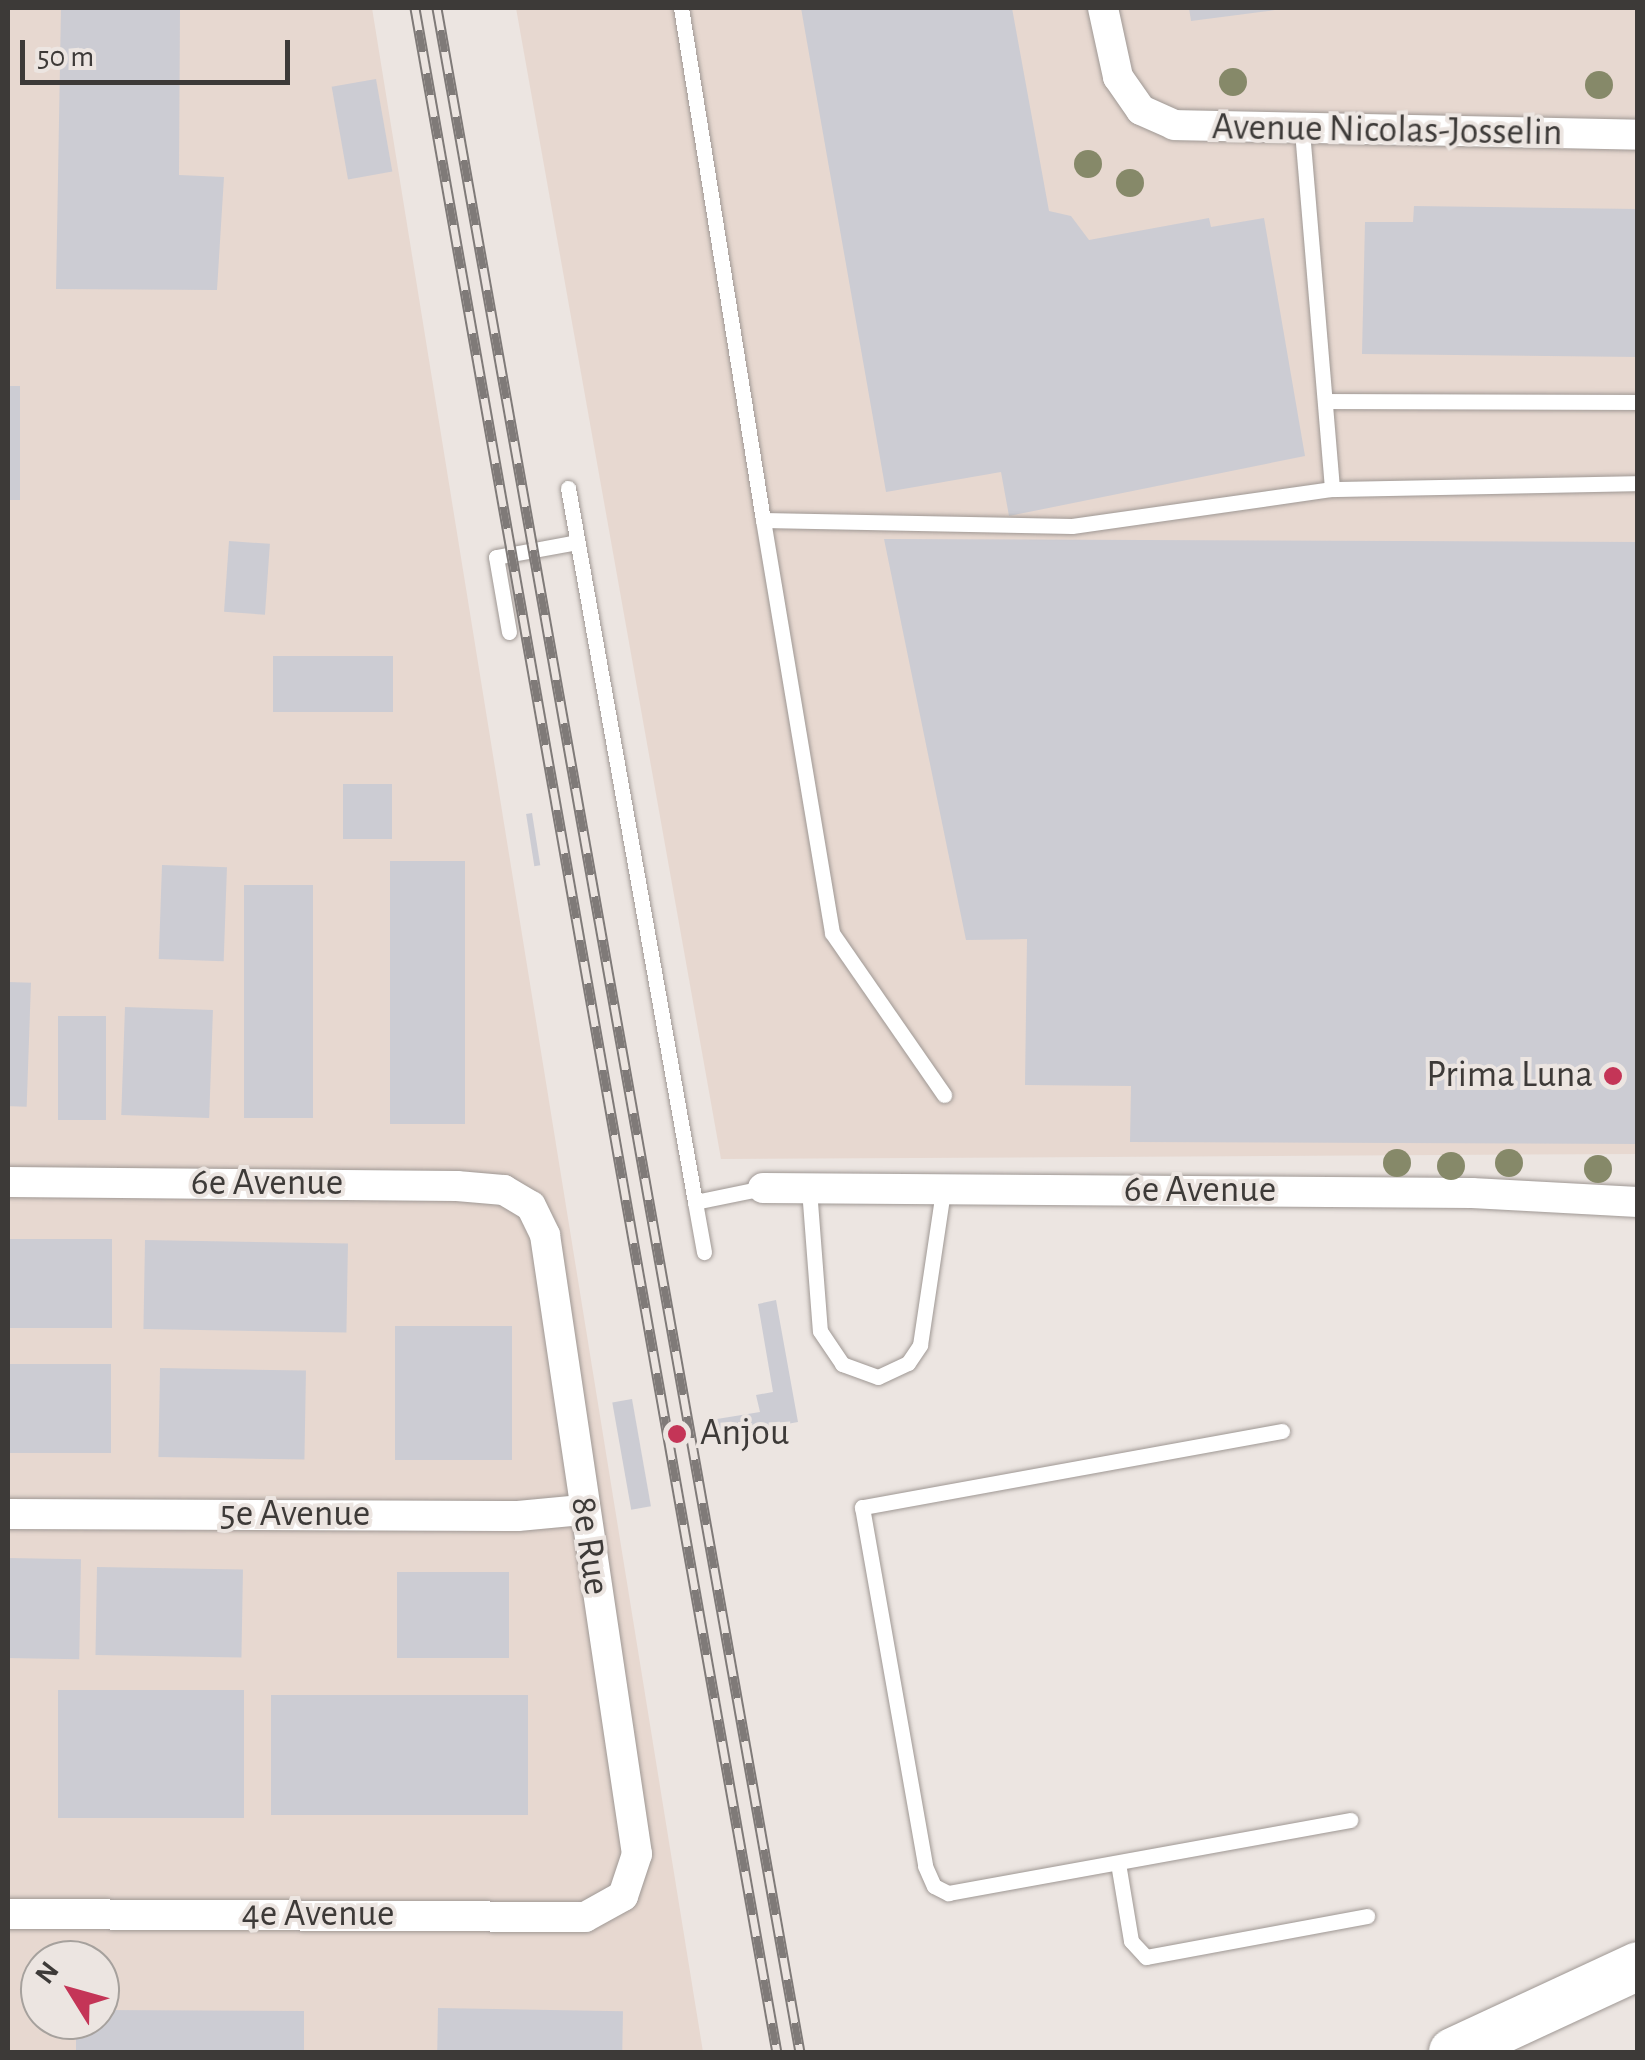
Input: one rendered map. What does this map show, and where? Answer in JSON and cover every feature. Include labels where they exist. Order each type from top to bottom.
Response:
[{"type":"main road","points":[[1453,2052],[1638,1966]]},
{"type":"street","name":"Avenue Nicolas-Josselin","points":[[1103,8],[1118,78],[1141,110],[1174,125],[1208,130],[1638,135]]},
{"type":"street","name":"6e Avenue","points":[[8,1182],[457,1186],[504,1190],[523,1199]]},
{"type":"street","name":"6e Avenue","points":[[763,1188],[1472,1193],[1638,1202]]},
{"type":"street","name":"8e Rue","points":[[523,1199],[546,1235],[582,1510],[637,1842],[637,1865],[623,1896]]},
{"type":"street","name":"5e Avenue","points":[[8,1514],[518,1516],[582,1510]]},
{"type":"street","name":"4e Avenue","points":[[8,1914],[574,1918],[606,1910],[623,1896]]},
{"type":"lane","points":[[681,8],[832,933],[944,1095]]},
{"type":"lane","points":[[1302,131],[1332,489]]},
{"type":"lane","points":[[1325,400],[1638,402]]},
{"type":"lane","points":[[763,520],[1072,526],[1332,489],[1638,483]]},
{"type":"lane","points":[[568,488],[704,1252]]},
{"type":"lane","points":[[510,632],[496,557],[577,542]]},
{"type":"lane","points":[[695,1202],[763,1188]]},
{"type":"lane","points":[[808,1189],[811,1281],[820,1331],[842,1364],[878,1377],[908,1363],[920,1345],[943,1191]]},
{"type":"lane","points":[[1282,1431],[862,1507],[924,1866],[934,1886],[948,1893],[1350,1820]]},
{"type":"lane","points":[[1118,1862],[1131,1941],[1146,1957],[1367,1916]]},
{"type":"shaded area","points":[[8,8],[372,8],[703,2052],[8,2052]]},
{"type":"shaded area","points":[[516,8],[1637,8],[1637,1154],[721,1159]]},
{"type":"building","points":[[61,8],[180,8],[179,175],[224,177],[217,290],[56,289]]},
{"type":"building","points":[[801,8],[1012,8],[1049,211],[1071,216],[1089,240],[1209,218],[1211,227],[1264,218],[1305,456],[1009,516],[1001,472],[886,492]]},
{"type":"building","points":[[1189,8],[1275,8],[1275,10],[1191,21]]},
{"type":"building","points":[[376,79],[392,172],[348,179],[332,87]]},
{"type":"building","points":[[1414,206],[1638,209],[1638,357],[1362,354],[1365,222],[1413,222]]},
{"type":"building","points":[[8,386],[20,386],[20,500],[8,500]]},
{"type":"building","points":[[884,539],[1638,542],[1638,1144],[1130,1142],[1131,1086],[1025,1085],[1027,939],[966,940]]},
{"type":"building","points":[[229,541],[270,544],[265,615],[224,612]]},
{"type":"building","points":[[273,656],[393,656],[393,712],[273,712]]},
{"type":"building","points":[[343,784],[392,784],[392,839],[343,839]]},
{"type":"building","points":[[532,813],[540,865],[534,866],[526,814]]},
{"type":"building","points":[[390,861],[465,861],[465,1124],[390,1124]]},
{"type":"building","points":[[162,865],[227,867],[224,961],[159,959]]},
{"type":"building","points":[[244,885],[313,885],[313,1118],[244,1118]]},
{"type":"building","points":[[8,982],[31,983],[27,1107],[8,1106]]},
{"type":"building","points":[[125,1007],[213,1010],[209,1118],[121,1115]]},
{"type":"building","points":[[58,1016],[106,1016],[106,1120],[58,1120]]},
{"type":"building","points":[[8,1239],[112,1239],[112,1328],[8,1328]]},
{"type":"building","points":[[145,1240],[348,1244],[346,1333],[143,1329]]},
{"type":"building","points":[[776,1300],[798,1422],[721,1436],[717,1419],[760,1412],[756,1395],[773,1392],[758,1304]]},
{"type":"building","points":[[395,1326],[512,1326],[512,1460],[395,1460]]},
{"type":"building","points":[[8,1364],[111,1364],[111,1453],[8,1453]]},
{"type":"building","points":[[160,1368],[306,1371],[304,1460],[158,1457]]},
{"type":"building","points":[[632,1399],[651,1506],[631,1510],[612,1402]]},
{"type":"building","points":[[8,1558],[81,1559],[79,1659],[8,1658]]},
{"type":"building","points":[[97,1567],[243,1570],[241,1658],[95,1655]]},
{"type":"building","points":[[397,1572],[509,1572],[509,1658],[397,1658]]},
{"type":"building","points":[[58,1690],[244,1690],[244,1818],[58,1818]]},
{"type":"building","points":[[271,1695],[528,1695],[528,1815],[271,1815]]},
{"type":"building","points":[[438,2008],[623,2011],[622,2052],[437,2052]]},
{"type":"building","points":[[120,2010],[304,2011],[304,2052],[76,2052],[76,2040],[120,2040]]},
{"type":"railway","points":[[415,8],[777,2052]]},
{"type":"railway","points":[[437,8],[800,2052]]},
{"type":"place","name":"Prima Luna","points":[[1613,1076]]},
{"type":"place","name":"Anjou","points":[[677,1434]]}]
